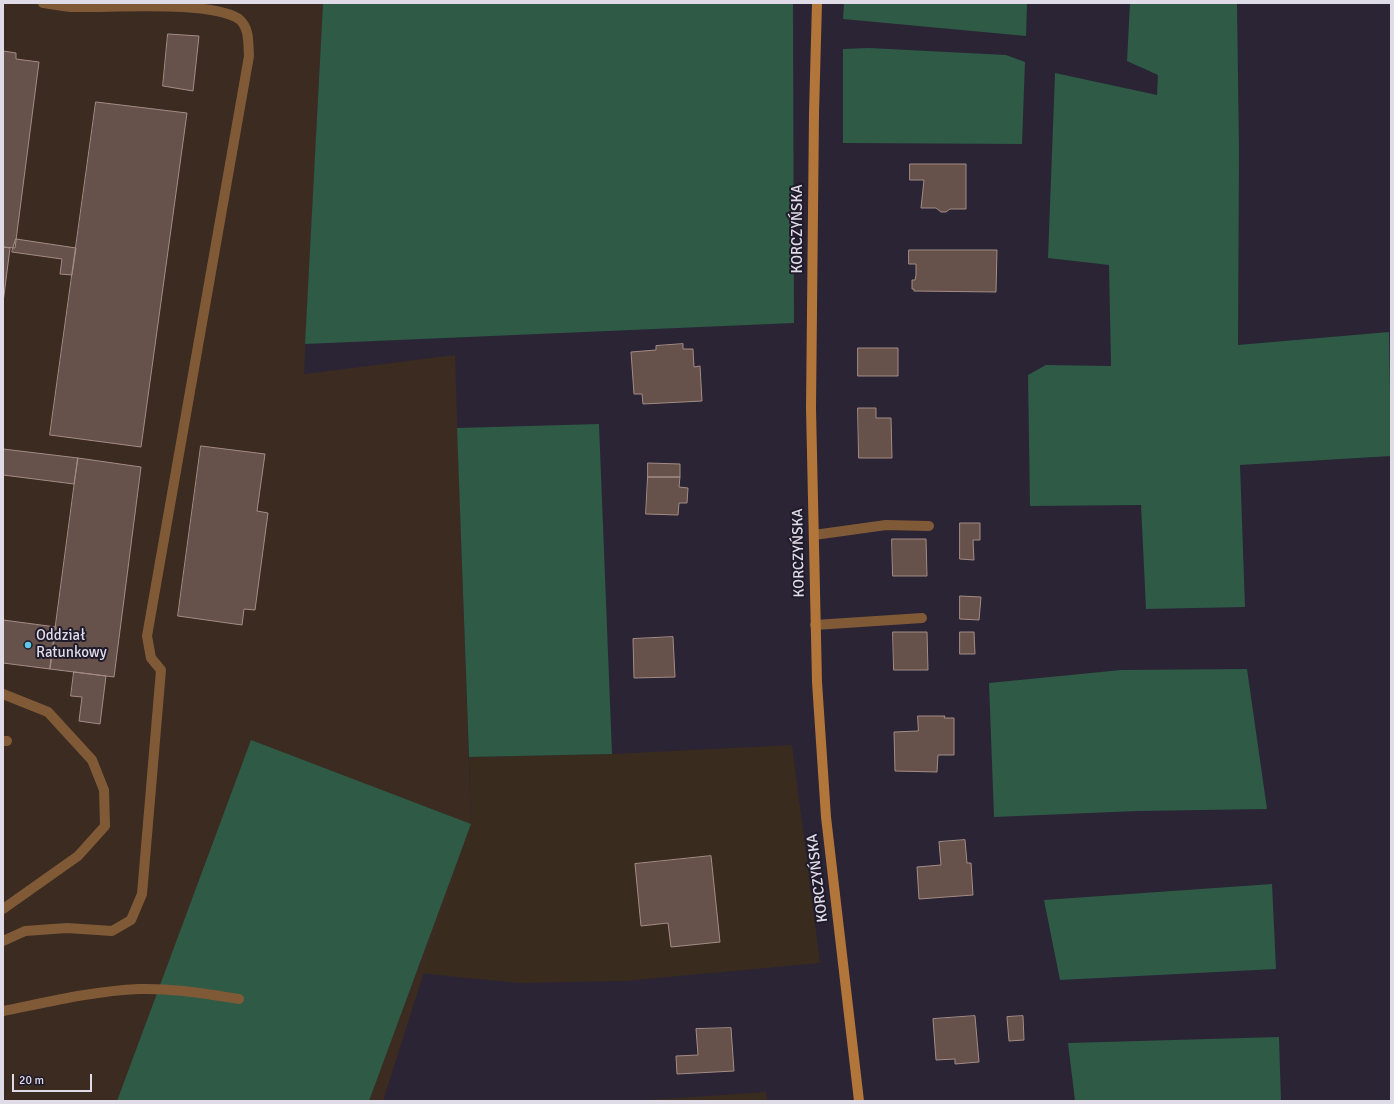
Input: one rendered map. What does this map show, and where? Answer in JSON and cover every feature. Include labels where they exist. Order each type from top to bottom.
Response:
[{"type":"main road","name":"KORCZYŃSKA","points":[[817,3],[814,113],[812,408],[817,682],[826,817],[859,1101]]},
{"type":"lane","points":[[3,941],[25,932],[67,928],[112,931],[130,920],[142,894],[161,670],[151,658],[147,636],[249,56],[246,28],[234,17],[215,10],[176,5],[72,7],[43,3]]},
{"type":"lane","points":[[814,535],[886,525],[929,526]]},
{"type":"lane","points":[[816,624],[922,618]]},
{"type":"lane","points":[[3,694],[48,712],[92,760],[104,790],[105,826],[78,856],[3,909]]},
{"type":"lane","points":[[3,1011],[67,998],[139,989],[181,991],[239,999]]},
{"type":"shaded area","points":[[3,3],[323,3],[304,374],[455,355],[471,824],[383,1101],[3,1101]]},
{"type":"shaded area","points":[[792,745],[820,963],[624,981],[518,983],[418,973],[471,824],[469,757],[612,754]]},
{"type":"shaded area","points":[[766,1092],[767,1101],[629,1101],[679,1098]]},
{"type":"green space","points":[[323,3],[793,3],[794,323],[305,344]]},
{"type":"green space","points":[[844,3],[1027,3],[1026,36],[843,19]]},
{"type":"green space","points":[[1130,3],[1237,3],[1239,151],[1238,345],[1389,332],[1391,456],[1240,465],[1245,607],[1146,609],[1141,505],[1030,506],[1028,375],[1046,365],[1111,366],[1109,265],[1048,258],[1055,73],[1157,95],[1158,75],[1127,61]]},
{"type":"green space","points":[[869,48],[1006,55],[1025,62],[1022,144],[843,143],[843,49]]},
{"type":"green space","points":[[599,424],[612,754],[469,757],[457,428]]},
{"type":"green space","points":[[1247,669],[1267,809],[1138,811],[994,817],[989,683],[1121,670]]},
{"type":"green space","points":[[251,740],[471,824],[369,1101],[117,1101]]},
{"type":"green space","points":[[1272,884],[1276,969],[1060,980],[1044,900]]},
{"type":"green space","points":[[1279,1037],[1281,1101],[1075,1101],[1068,1043]]},
{"type":"building","points":[[168,34],[199,36],[193,91],[163,86]]},
{"type":"building","points":[[3,51],[16,53],[16,59],[39,62],[15,248],[3,247]]},
{"type":"building","points":[[96,102],[187,113],[141,447],[50,435]]},
{"type":"building","points":[[910,164],[966,164],[966,209],[950,209],[946,212],[941,212],[936,208],[921,208],[924,180],[910,180]]},
{"type":"building","points":[[16,239],[76,248],[72,275],[60,274],[62,259],[12,252]]},
{"type":"building","points":[[3,247],[10,248],[3,303]]},
{"type":"building","points":[[909,250],[997,250],[996,292],[914,291],[914,289],[912,289],[912,280],[915,280],[916,264],[909,264]]},
{"type":"building","points":[[683,344],[683,349],[693,349],[694,367],[700,366],[702,401],[643,404],[642,394],[634,394],[631,352],[656,350],[656,346]]},
{"type":"building","points":[[858,348],[898,348],[898,376],[858,376]]},
{"type":"building","points":[[858,408],[876,408],[876,418],[891,418],[892,458],[859,458]]},
{"type":"building","points":[[201,446],[265,454],[257,511],[268,513],[255,610],[244,609],[242,625],[178,616]]},
{"type":"building","points":[[3,449],[78,458],[74,484],[3,475]]},
{"type":"building","points":[[78,458],[141,467],[114,677],[50,669]]},
{"type":"building","points":[[648,463],[680,464],[680,477],[648,477]]},
{"type":"building","points":[[648,477],[680,477],[679,487],[688,488],[687,503],[679,503],[678,515],[646,514]]},
{"type":"building","points":[[960,523],[980,523],[980,540],[973,540],[974,560],[960,559]]},
{"type":"building","points":[[892,539],[926,539],[927,576],[893,576]]},
{"type":"building","points":[[960,596],[981,597],[979,620],[960,619]]},
{"type":"building","name":"Oddział Ratunkowy","points":[[3,620],[56,627],[50,669],[3,663]]},
{"type":"building","points":[[893,632],[927,632],[928,670],[894,670]]},
{"type":"building","points":[[960,632],[974,632],[975,654],[960,654]]},
{"type":"building","points":[[673,637],[675,677],[634,678],[633,639]]},
{"type":"building","points":[[74,672],[106,676],[100,724],[79,721],[82,697],[71,696]]},
{"type":"building","points":[[918,716],[945,716],[944,718],[954,718],[954,755],[938,755],[937,772],[895,771],[894,732],[918,731]]},
{"type":"building","points":[[965,840],[967,863],[971,863],[973,895],[919,899],[917,867],[941,865],[939,842]]},
{"type":"building","points":[[711,856],[720,942],[671,947],[668,923],[641,926],[635,864]]},
{"type":"building","points":[[975,1016],[979,1062],[955,1064],[955,1059],[936,1060],[933,1019]]},
{"type":"building","points":[[1023,1016],[1024,1040],[1009,1041],[1007,1017]]},
{"type":"building","points":[[731,1028],[734,1071],[677,1074],[676,1056],[698,1055],[696,1029]]},
{"type":"place","name":"Oddział Ratunkowy","points":[[28,645]]}]
